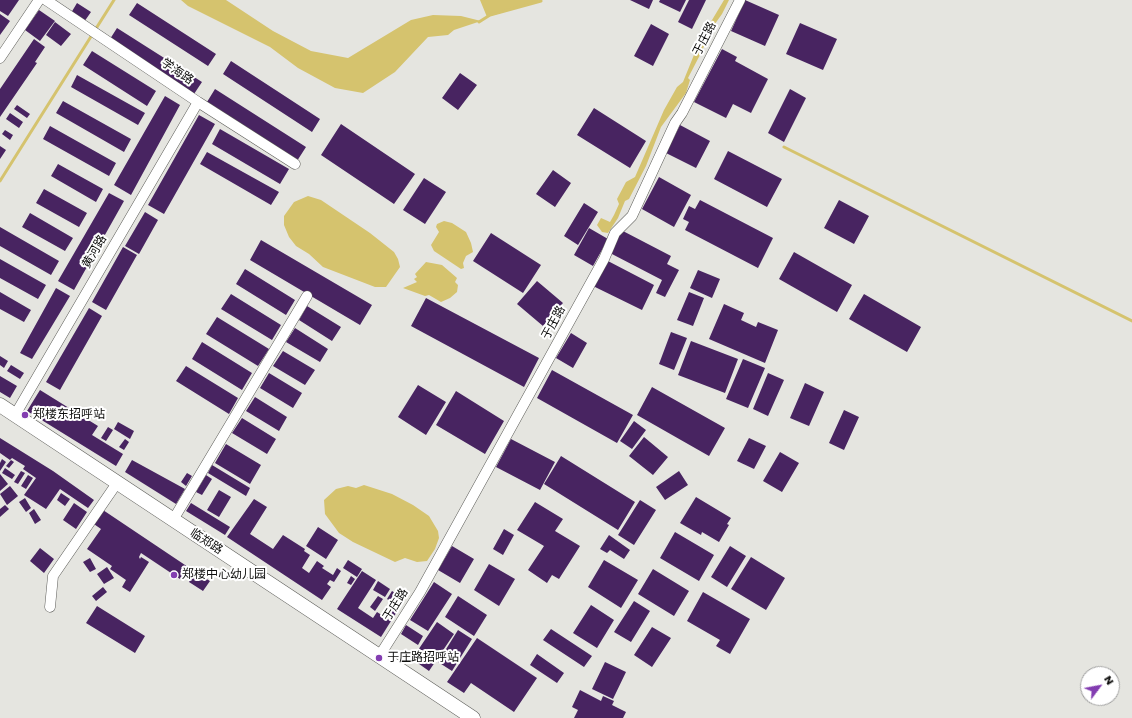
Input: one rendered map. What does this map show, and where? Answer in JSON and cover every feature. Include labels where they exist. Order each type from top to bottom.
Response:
[{"type":"main road","name":"临郑路","points":[[0,405],[116,483],[380,655],[473,718]]},
{"type":"street","points":[[0,58],[39,0]]},
{"type":"street","name":"学海路","points":[[46,0],[198,102],[295,164]]},
{"type":"street","name":"于庄路","points":[[380,655],[435,564],[604,259],[614,233],[632,216],[675,123],[682,113],[740,0]]},
{"type":"street","name":"黄河路","points":[[15,415],[198,102]]},
{"type":"street","points":[[173,520],[307,296]]},
{"type":"street","points":[[50,607],[53,576],[116,483]]},
{"type":"shaded area","points":[[181,0],[226,0],[273,31],[311,51],[348,58],[411,20],[433,15],[461,16],[481,21],[454,30],[448,35],[428,37],[395,72],[363,93],[335,88],[298,68],[270,47],[188,6]]},
{"type":"shaded area","points":[[480,0],[539,0],[538,2],[487,17]]},
{"type":"shaded area","points":[[724,0],[729,0],[722,14],[712,28],[688,78],[690,80],[686,93],[661,127],[646,166],[629,199],[625,201],[618,218],[608,233],[602,232],[597,225],[601,218],[610,222],[614,215],[619,204],[617,199],[626,182],[635,177],[664,110],[677,87],[683,82],[700,40]]},
{"type":"shaded area","points":[[308,196],[321,200],[370,233],[394,252],[400,267],[386,287],[375,287],[323,267],[309,254],[296,246],[289,237],[284,225],[284,216],[294,202]]},
{"type":"shaded area","points":[[444,221],[452,223],[466,232],[471,243],[473,252],[466,256],[463,263],[464,268],[461,269],[434,251],[431,245],[439,232],[436,227],[437,224]]},
{"type":"shaded area","points":[[426,262],[442,265],[457,278],[455,282],[458,285],[457,292],[450,298],[441,302],[429,295],[425,296],[403,288],[417,282],[414,279],[417,277],[415,274]]},
{"type":"shaded area","points":[[364,485],[392,494],[413,505],[429,516],[438,531],[439,538],[435,549],[427,561],[417,562],[405,558],[395,562],[353,542],[339,533],[325,514],[324,500],[336,489],[348,486],[356,488]]},
{"type":"building","points":[[0,0],[19,0],[8,16],[0,11]]},
{"type":"building","points":[[630,0],[653,0],[649,9]]},
{"type":"building","points":[[660,0],[686,0],[680,12],[659,2]]},
{"type":"building","points":[[689,0],[706,0],[692,29],[678,22]]},
{"type":"building","points":[[745,0],[779,15],[765,46],[731,31]]},
{"type":"building","points":[[77,3],[91,12],[84,22],[71,13]]},
{"type":"building","points":[[137,3],[216,54],[208,66],[129,15]]},
{"type":"building","points":[[39,10],[55,21],[40,41],[25,30]]},
{"type":"building","points":[[0,14],[10,21],[0,35]]},
{"type":"building","points":[[55,22],[71,34],[61,46],[46,35]]},
{"type":"building","points":[[800,23],[837,39],[823,70],[786,54]]},
{"type":"building","points":[[651,24],[669,34],[653,66],[634,56]]},
{"type":"building","points":[[117,28],[202,82],[194,94],[110,39]]},
{"type":"building","points":[[34,39],[45,47],[35,62],[37,63],[0,117],[0,89]]},
{"type":"building","points":[[722,49],[737,57],[735,61],[768,79],[751,113],[733,104],[726,118],[694,102]]},
{"type":"building","points":[[92,51],[156,91],[147,106],[83,65]]},
{"type":"building","points":[[231,61],[320,119],[312,132],[223,74]]},
{"type":"building","points":[[460,73],[477,85],[458,110],[442,98]]},
{"type":"building","points":[[77,75],[145,113],[138,125],[71,87]]},
{"type":"building","points":[[215,89],[306,147],[297,161],[207,102]]},
{"type":"building","points":[[790,89],[806,98],[784,142],[768,133]]},
{"type":"building","points":[[165,96],[180,105],[131,195],[114,185]]},
{"type":"building","points":[[63,101],[131,139],[124,152],[56,113]]},
{"type":"building","points":[[17,105],[30,114],[27,118],[14,109]]},
{"type":"building","points":[[594,108],[646,141],[630,168],[577,135]]},
{"type":"building","points":[[10,113],[23,122],[19,128],[6,119]]},
{"type":"building","points":[[199,115],[215,124],[164,214],[148,205]]},
{"type":"building","points":[[341,124],[415,174],[394,204],[321,155]]},
{"type":"building","points":[[680,125],[710,141],[696,168],[666,153]]},
{"type":"building","points":[[50,126],[116,163],[109,176],[43,139]]},
{"type":"building","points":[[220,129],[289,169],[280,184],[212,144]]},
{"type":"building","points":[[5,130],[13,135],[10,140],[2,134]]},
{"type":"building","points":[[0,146],[6,150],[0,159]]},
{"type":"building","points":[[728,151],[782,179],[767,207],[714,179]]},
{"type":"building","points":[[207,152],[279,192],[271,205],[200,164]]},
{"type":"building","points":[[58,164],[103,189],[96,202],[51,176]]},
{"type":"building","points":[[553,170],[571,183],[555,207],[536,194]]},
{"type":"building","points":[[659,177],[691,195],[674,227],[642,209]]},
{"type":"building","points":[[424,178],[446,192],[425,224],[403,210]]},
{"type":"building","points":[[44,189],[87,213],[79,227],[36,203]]},
{"type":"building","points":[[109,193],[124,201],[74,290],[58,281]]},
{"type":"building","points":[[700,200],[773,238],[758,268],[685,230],[689,222],[683,219],[689,206],[695,209]]},
{"type":"building","points":[[839,200],[869,216],[854,244],[824,228]]},
{"type":"building","points":[[584,203],[598,212],[578,245],[564,236]]},
{"type":"building","points":[[145,212],[158,220],[139,254],[125,246]]},
{"type":"building","points":[[30,213],[73,238],[65,251],[22,227]]},
{"type":"building","points":[[0,227],[59,261],[51,275],[0,246]]},
{"type":"building","points":[[589,228],[608,239],[593,266],[574,255]]},
{"type":"building","points":[[621,230],[671,256],[667,264],[679,270],[665,297],[656,293],[662,280],[610,253]]},
{"type":"building","points":[[491,233],[541,265],[523,293],[473,261]]},
{"type":"building","points":[[261,240],[372,305],[360,325],[250,260]]},
{"type":"building","points":[[123,247],[137,255],[106,310],[92,302]]},
{"type":"building","points":[[794,252],[852,285],[837,312],[779,279]]},
{"type":"building","points":[[0,259],[46,285],[38,299],[0,278]]},
{"type":"building","points":[[606,260],[654,285],[642,310],[593,286]]},
{"type":"building","points":[[245,269],[295,300],[286,315],[236,284]]},
{"type":"building","points":[[698,270],[720,279],[712,298],[690,288]]},
{"type":"building","points":[[537,281],[563,303],[543,326],[517,304]]},
{"type":"building","points":[[56,288],[70,296],[32,359],[20,353]]},
{"type":"building","points":[[0,292],[31,310],[24,322],[0,309]]},
{"type":"building","points":[[689,292],[704,298],[693,326],[677,320]]},
{"type":"building","points":[[231,294],[281,325],[272,340],[221,309]]},
{"type":"building","points":[[864,294],[921,327],[907,352],[849,319]]},
{"type":"building","points":[[426,298],[539,358],[524,387],[411,326]]},
{"type":"building","points":[[724,304],[744,313],[741,320],[756,327],[758,322],[778,330],[765,363],[709,339]]},
{"type":"building","points":[[307,306],[341,327],[332,341],[299,320]]},
{"type":"building","points":[[89,308],[102,316],[60,390],[46,382]]},
{"type":"building","points":[[217,317],[269,349],[258,366],[206,334]]},
{"type":"building","points":[[295,328],[328,349],[320,362],[286,342]]},
{"type":"building","points":[[671,332],[687,338],[674,370],[659,364]]},
{"type":"building","points":[[571,333],[587,343],[573,368],[556,358]]},
{"type":"building","points":[[691,341],[738,359],[725,393],[678,375]]},
{"type":"building","points":[[202,342],[252,373],[242,390],[192,359]]},
{"type":"building","points":[[283,351],[315,370],[305,385],[273,366]]},
{"type":"building","points":[[0,356],[8,361],[4,368],[0,365]]},
{"type":"building","points":[[743,359],[765,368],[748,408],[726,399]]},
{"type":"building","points":[[11,365],[24,373],[20,379],[7,371]]},
{"type":"building","points":[[186,366],[238,398],[229,414],[176,381]]},
{"type":"building","points":[[552,370],[633,415],[617,443],[537,398]]},
{"type":"building","points":[[269,373],[302,393],[293,408],[260,388]]},
{"type":"building","points":[[768,373],[784,380],[768,416],[753,409]]},
{"type":"building","points":[[0,376],[17,386],[10,398],[0,392]]},
{"type":"building","points":[[805,383],[824,392],[809,426],[790,418]]},
{"type":"building","points":[[418,385],[446,402],[426,435],[398,417]]},
{"type":"building","points":[[652,387],[725,428],[709,456],[637,415]]},
{"type":"building","points":[[40,390],[98,426],[92,435],[123,454],[116,466],[27,411]]},
{"type":"building","points":[[456,391],[504,421],[485,454],[436,425]]},
{"type":"building","points":[[255,397],[287,417],[279,431],[246,411]]},
{"type":"building","points":[[844,410],[859,417],[844,450],[829,443]]},
{"type":"building","points":[[242,418],[276,439],[267,454],[232,433]]},
{"type":"building","points":[[634,421],[646,430],[632,449],[620,441]]},
{"type":"building","points":[[118,422],[134,431],[130,439],[114,429]]},
{"type":"building","points":[[108,427],[113,430],[106,441],[101,438]]},
{"type":"building","points":[[644,437],[668,457],[653,475],[629,456]]},
{"type":"building","points":[[0,438],[53,471],[94,500],[88,508],[60,489],[46,509],[24,495],[36,478],[23,469],[25,466],[12,458],[10,460],[0,453]]},
{"type":"building","points":[[749,438],[766,446],[754,469],[737,461]]},
{"type":"building","points":[[125,439],[129,442],[124,450],[119,447]]},
{"type":"building","points":[[511,439],[555,462],[540,490],[496,467]]},
{"type":"building","points":[[226,444],[261,465],[250,484],[215,463]]},
{"type":"building","points":[[780,452],[799,463],[782,492],[763,481]]},
{"type":"building","points":[[561,456],[635,502],[618,530],[544,484]]},
{"type":"building","points":[[2,459],[6,462],[0,471],[0,463]]},
{"type":"building","points":[[11,460],[14,462],[9,468],[6,466]]},
{"type":"building","points":[[132,460],[185,489],[176,504],[125,472]]},
{"type":"building","points":[[212,465],[250,488],[246,496],[208,473]]},
{"type":"building","points":[[5,468],[15,475],[12,479],[2,473]]},
{"type":"building","points":[[21,471],[25,473],[18,484],[14,482]]},
{"type":"building","points":[[679,471],[688,485],[665,500],[656,487]]},
{"type":"building","points":[[187,473],[192,476],[186,486],[181,482]]},
{"type":"building","points":[[0,474],[8,484],[0,491]]},
{"type":"building","points":[[28,475],[33,478],[26,489],[21,486]]},
{"type":"building","points":[[206,475],[212,479],[202,495],[196,492]]},
{"type":"building","points":[[10,486],[18,496],[7,505],[0,494]]},
{"type":"building","points":[[219,490],[231,497],[219,517],[207,510]]},
{"type":"building","points":[[61,493],[70,499],[65,506],[57,500]]},
{"type":"building","points":[[696,497],[731,518],[727,524],[729,525],[719,542],[702,532],[701,535],[680,523]]},
{"type":"building","points":[[25,498],[31,508],[26,512],[19,502]]},
{"type":"building","points":[[254,499],[267,507],[250,534],[273,549],[283,535],[305,549],[304,551],[310,555],[302,568],[309,573],[317,561],[324,566],[322,568],[333,575],[337,568],[341,571],[334,582],[330,580],[327,584],[331,587],[322,600],[227,537]]},
{"type":"building","points":[[640,500],[656,510],[634,545],[618,535]]},
{"type":"building","points":[[535,502],[563,519],[555,531],[580,546],[559,579],[552,575],[547,583],[528,570],[544,546],[517,530]]},
{"type":"building","points":[[74,503],[87,512],[76,529],[63,520]]},
{"type":"building","points":[[191,503],[230,527],[225,535],[186,511]]},
{"type":"building","points":[[5,505],[9,509],[0,517],[0,509]]},
{"type":"building","points":[[100,508],[188,567],[180,579],[141,553],[139,557],[140,559],[141,557],[149,562],[130,592],[122,587],[126,580],[110,569],[112,566],[87,549],[101,529],[91,522]]},
{"type":"building","points":[[34,509],[41,520],[35,524],[29,513]]},
{"type":"building","points":[[318,527],[338,540],[326,559],[306,546]]},
{"type":"building","points":[[504,529],[514,535],[503,555],[493,549]]},
{"type":"building","points":[[675,532],[714,555],[699,581],[660,558]]},
{"type":"building","points":[[609,535],[630,550],[624,559],[610,550],[607,553],[600,549]]},
{"type":"building","points":[[452,546],[474,559],[460,583],[438,570]]},
{"type":"building","points":[[730,546],[746,556],[727,587],[711,577]]},
{"type":"building","points":[[40,548],[54,559],[44,573],[30,561]]},
{"type":"building","points":[[751,557],[785,578],[766,610],[731,589]]},
{"type":"building","points":[[90,558],[96,569],[90,572],[83,562]]},
{"type":"building","points":[[348,560],[362,569],[357,577],[343,568]]},
{"type":"building","points":[[604,560],[638,580],[621,608],[588,587]]},
{"type":"building","points":[[489,564],[515,579],[499,606],[474,590]]},
{"type":"building","points":[[107,567],[114,578],[104,584],[97,574]]},
{"type":"building","points":[[653,569],[689,591],[674,616],[638,594]]},
{"type":"building","points":[[362,571],[376,580],[358,608],[373,618],[377,612],[391,621],[381,637],[337,609]]},
{"type":"building","points":[[195,572],[210,581],[203,591],[189,582]]},
{"type":"building","points":[[351,576],[355,579],[351,585],[347,583]]},
{"type":"building","points":[[378,581],[390,589],[385,597],[373,590]]},
{"type":"building","points":[[434,582],[452,594],[428,631],[410,620]]},
{"type":"building","points":[[103,587],[107,592],[96,601],[92,596]]},
{"type":"building","points":[[392,591],[405,599],[393,618],[389,615],[396,605],[387,599]]},
{"type":"building","points":[[703,592],[750,619],[730,654],[716,646],[720,640],[687,621]]},
{"type":"building","points":[[378,596],[383,599],[375,611],[370,607]]},
{"type":"building","points":[[458,596],[487,615],[474,636],[445,617]]},
{"type":"building","points":[[634,601],[650,611],[631,642],[614,632]]},
{"type":"building","points":[[591,605],[614,620],[597,648],[573,633]]},
{"type":"building","points":[[97,606],[145,636],[135,653],[86,623]]},
{"type":"building","points":[[437,622],[454,634],[429,671],[412,659]]},
{"type":"building","points":[[406,625],[423,636],[418,645],[401,634]]},
{"type":"building","points":[[652,627],[671,638],[652,667],[634,655]]},
{"type":"building","points":[[551,629],[592,656],[584,667],[543,640]]},
{"type":"building","points":[[458,630],[472,639],[452,671],[438,662]]},
{"type":"building","points":[[477,638],[537,678],[514,712],[471,683],[464,693],[447,682]]},
{"type":"building","points":[[537,654],[564,673],[557,683],[530,665]]},
{"type":"building","points":[[605,662],[626,672],[613,699],[592,689]]},
{"type":"building","points":[[580,690],[601,701],[603,696],[614,701],[612,705],[626,712],[623,718],[574,718],[578,710],[572,707]]},
{"type":"waterway","points":[[0,181],[114,0]]},
{"type":"waterway","points":[[479,22],[490,15],[541,1]]},
{"type":"waterway","points":[[784,147],[1132,321]]},
{"type":"place","name":"郑楼东招呼站","points":[[25,415]]},
{"type":"place","name":"郑楼中心幼儿园","points":[[174,575]]},
{"type":"place","name":"于庄路招呼站","points":[[379,658]]}]
